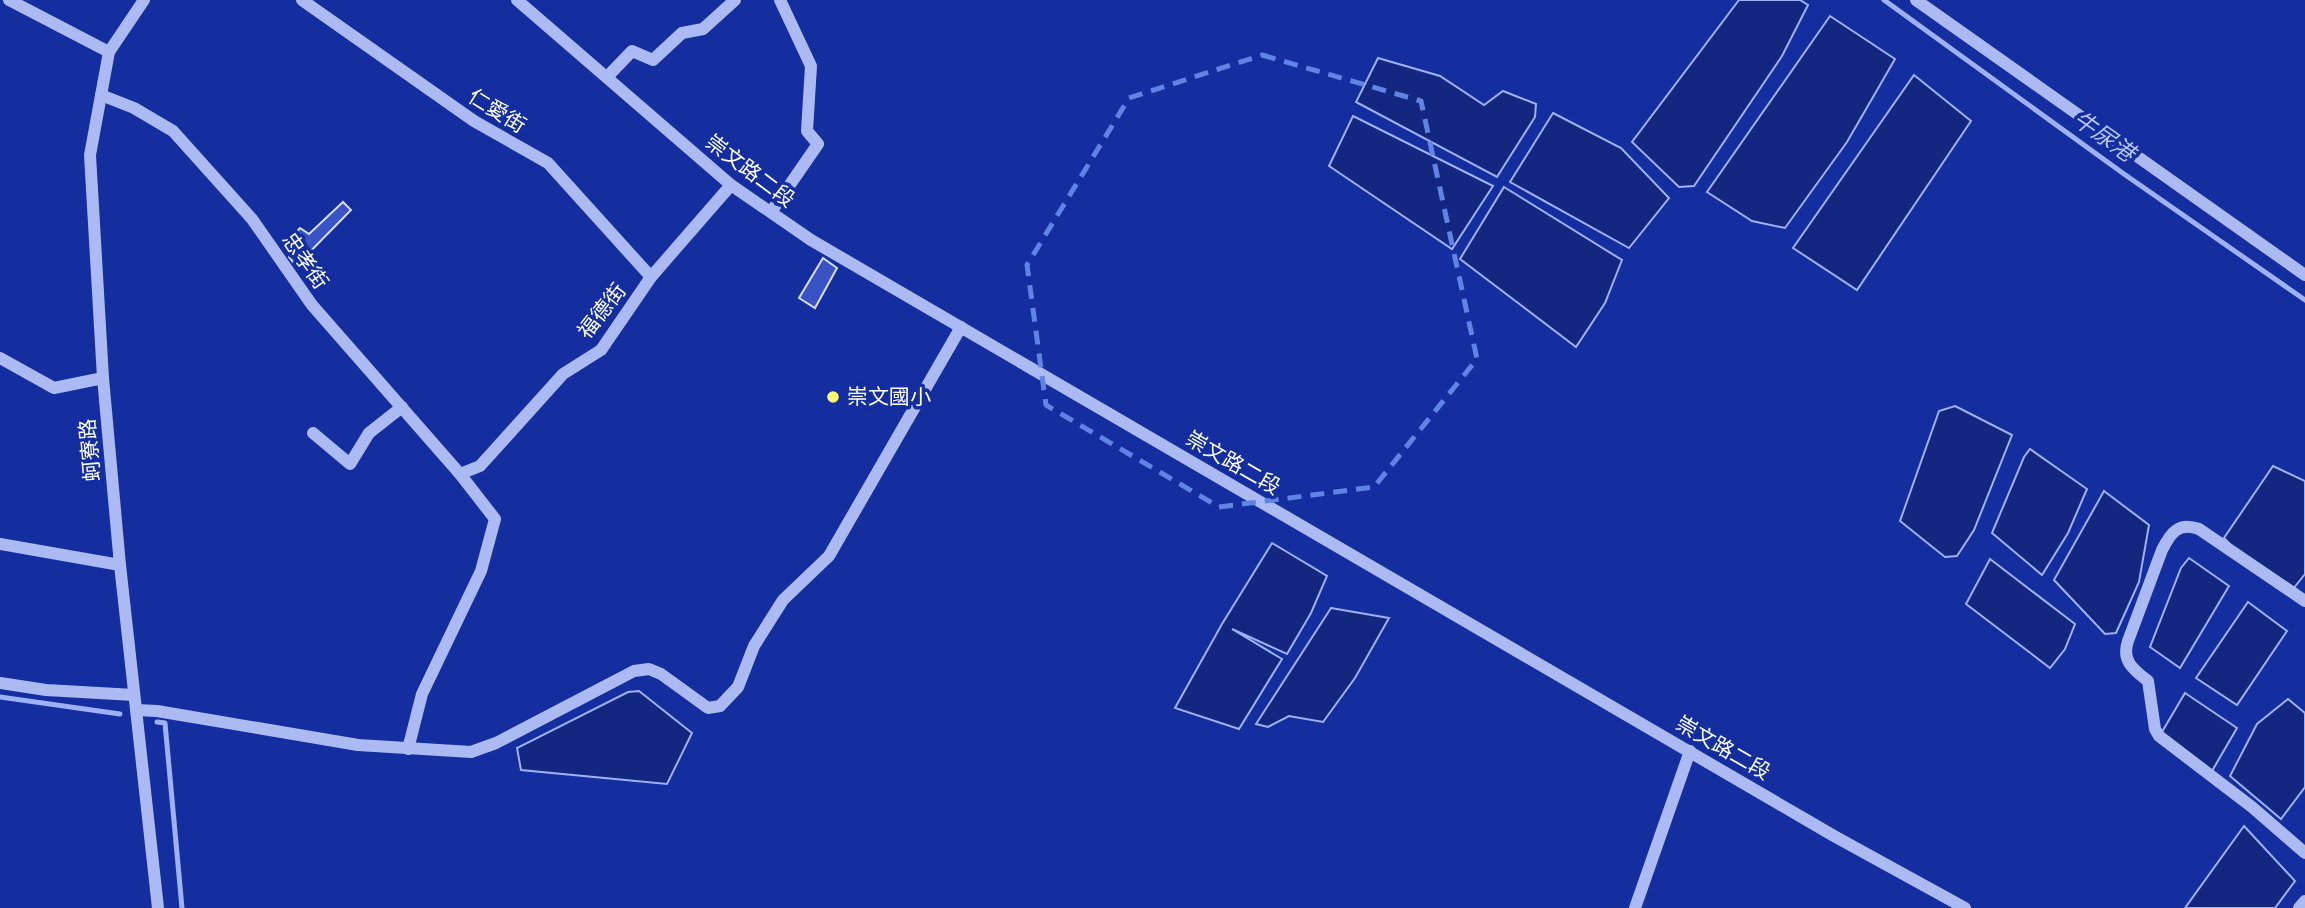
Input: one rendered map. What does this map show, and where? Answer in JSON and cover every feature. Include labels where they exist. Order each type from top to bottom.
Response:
[{"type":"street","points":[[9,0],[109,52]]},
{"type":"street","name":"蚵寮路","points":[[144,0],[109,52],[90,155],[103,378],[120,565],[158,908]]},
{"type":"street","name":"仁愛街","points":[[302,0],[474,121],[548,163],[651,277]]},
{"type":"street","name":"崇文路二段","points":[[517,0],[731,185],[811,240],[1965,908]]},
{"type":"street","points":[[607,77],[632,51],[653,60],[682,33],[703,29],[735,0]]},
{"type":"street","points":[[771,212],[818,144],[807,131],[811,66],[778,0]]},
{"type":"street","points":[[1916,0],[2305,275]]},
{"type":"street","name":"忠孝街","points":[[101,95],[134,108],[173,131],[252,219],[312,305],[460,474],[495,519],[481,571],[422,694],[408,749]]},
{"type":"street","name":"福德街","points":[[460,474],[480,466],[563,374],[601,350],[651,277],[731,185]]},
{"type":"street","points":[[136,710],[157,711],[358,745],[471,752],[496,743],[634,671],[649,668],[708,708],[720,706],[738,687],[754,646],[783,600],[829,556],[961,327]]},
{"type":"street","points":[[0,358],[54,388],[103,378]]},
{"type":"street","points":[[313,433],[350,464],[369,433],[402,407]]},
{"type":"street","points":[[2305,601],[2199,529],[2182,527],[2168,539],[2162,550],[2125,653],[2128,663],[2148,681],[2155,729],[2159,736],[2252,807],[2305,853]]},
{"type":"street","points":[[0,544],[120,565]]},
{"type":"street","points":[[0,683],[46,690],[134,695]]},
{"type":"street","points":[[1634,908],[1690,751]]},
{"type":"street","points":[[2299,908],[2305,901]]},
{"type":"highlighted area","points":[[1262,55],[1421,101],[1477,359],[1374,487],[1219,507],[1046,405],[1027,265],[1129,98]]},
{"type":"shaded area","points":[[1739,0],[1800,0],[1808,5],[1782,56],[1694,186],[1679,187],[1632,142]]},
{"type":"shaded area","points":[[1830,16],[1895,59],[1847,142],[1785,228],[1752,221],[1707,192]]},
{"type":"shaded area","points":[[1378,58],[1440,76],[1484,105],[1503,91],[1536,104],[1535,117],[1497,177],[1356,102]]},
{"type":"shaded area","points":[[1914,75],[1971,121],[1857,290],[1793,248]]},
{"type":"shaded area","points":[[1553,113],[1621,148],[1669,198],[1629,248],[1510,182]]},
{"type":"shaded area","points":[[1353,116],[1493,186],[1452,249],[1329,166]]},
{"type":"shaded area","points":[[1504,187],[1622,260],[1605,303],[1576,347],[1460,259]]},
{"type":"shaded area","points":[[1955,406],[2012,435],[1974,530],[1957,556],[1945,557],[1900,521],[1939,411]]},
{"type":"shaded area","points":[[2030,449],[2087,489],[2068,533],[2042,575],[1992,533],[2024,457]]},
{"type":"shaded area","points":[[2273,466],[2305,481],[2305,574],[2293,589],[2254,568],[2224,538]]},
{"type":"shaded area","points":[[2104,491],[2149,525],[2139,582],[2116,633],[2105,634],[2054,580]]},
{"type":"shaded area","points":[[1272,543],[1327,576],[1311,613],[1287,654],[1232,629],[1282,659],[1239,729],[1175,708],[1222,624]]},
{"type":"shaded area","points":[[2189,558],[2229,586],[2180,668],[2150,647],[2181,568]]},
{"type":"shaded area","points":[[1990,559],[2075,624],[2065,649],[2050,668],[1966,604]]},
{"type":"shaded area","points":[[2248,602],[2287,631],[2237,705],[2196,678]]},
{"type":"shaded area","points":[[1331,608],[1389,618],[1355,678],[1323,722],[1289,716],[1268,727],[1256,724]]},
{"type":"shaded area","points":[[639,691],[692,733],[667,784],[521,770],[517,748],[628,692]]},
{"type":"shaded area","points":[[2185,693],[2237,728],[2212,771],[2159,737]]},
{"type":"shaded area","points":[[2288,699],[2305,713],[2305,787],[2281,819],[2230,776],[2257,724]]},
{"type":"shaded area","points":[[2244,826],[2295,881],[2275,908],[2185,908]]},
{"type":"building","points":[[343,202],[351,210],[296,266],[289,257],[291,253],[284,245],[300,228],[309,234]]},
{"type":"building","points":[[823,258],[837,268],[815,308],[799,298]]},
{"type":"waterway","name":"牛尿港","points":[[1884,0],[2124,174],[2305,300]]},
{"type":"waterway","points":[[0,697],[120,714]]},
{"type":"waterway","points":[[157,722],[165,723],[182,908]]},
{"type":"place","name":"崇文國小","points":[[833,397]]}]
